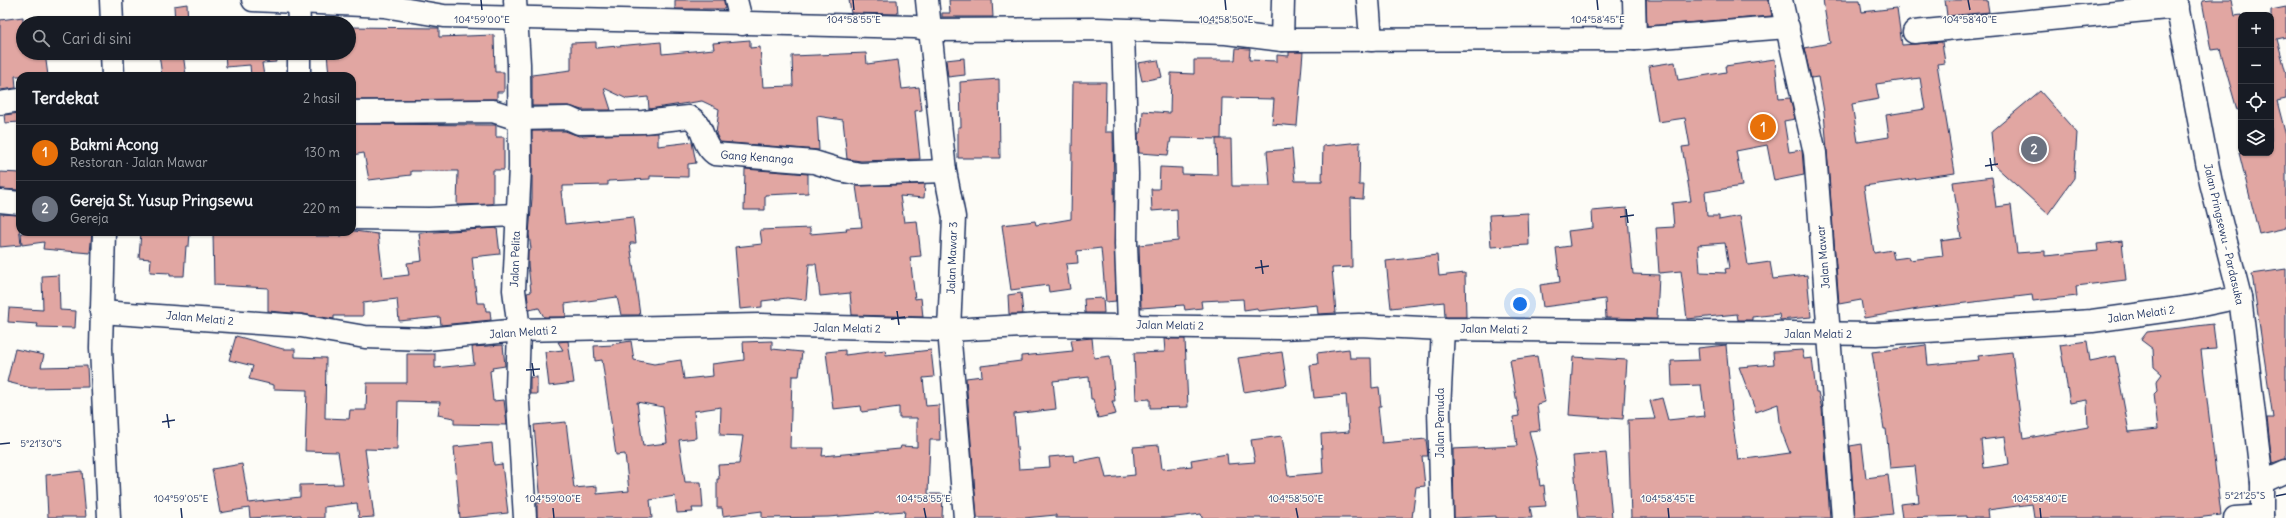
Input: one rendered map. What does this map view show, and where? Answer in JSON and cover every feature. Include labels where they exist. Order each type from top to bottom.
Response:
[{"type":"street","points":[[111,0],[112,16]]},
{"type":"street","points":[[258,0],[298,13],[384,3],[444,16],[515,9],[742,24],[915,27],[932,30],[1097,29],[1226,33],[1282,40],[1635,39],[1788,27]]},
{"type":"street","points":[[736,0],[742,24]]},
{"type":"street","name":"Jalan Mawar 3","points":[[928,0],[945,171],[954,217],[949,330],[965,518]]},
{"type":"street","points":[[1282,40],[1283,0]]},
{"type":"street","points":[[1368,0],[1371,40]]},
{"type":"street","points":[[1634,0],[1635,39]]},
{"type":"street","name":"Jalan Mawar","points":[[1780,0],[1788,27],[1815,153],[1843,518]]},
{"type":"street","points":[[1914,32],[2177,4]]},
{"type":"street","name":"Jalan Pringsewu - Pardasuka","points":[[2177,4],[2211,183],[2240,297],[2262,482],[2262,517]]},
{"type":"street","name":"Jalan Pelita","points":[[515,9],[519,64],[518,119],[520,167],[514,290],[519,330],[517,395],[525,518]]},
{"type":"street","points":[[1123,31],[1129,324]]},
{"type":"street","points":[[112,60],[113,72]]},
{"type":"street","points":[[299,60],[299,72]]},
{"type":"street","points":[[0,103],[16,101]]},
{"type":"street","points":[[356,112],[493,111],[518,119]]},
{"type":"street","name":"Gang Kenanga","points":[[518,119],[568,118],[578,123],[643,122],[689,117],[695,120],[701,130],[707,149],[715,154],[814,162],[860,174],[945,171]]},
{"type":"street","points":[[0,201],[16,203]]},
{"type":"street","points":[[356,218],[429,219],[517,215]]},
{"type":"street","points":[[104,236],[101,312],[109,518]]},
{"type":"street","name":"Jalan Melati 2","points":[[101,312],[301,326],[366,336],[427,339],[519,330],[760,325],[949,330],[1044,325],[1129,324],[1280,328],[1359,325],[1443,329],[1763,334],[1876,334],[2092,321],[2192,307],[2240,297]]},
{"type":"street","name":"Jalan Pemuda","points":[[1442,518],[1439,410],[1443,329]]},
{"type":"street","points":[[2262,482],[2286,471]]},
{"type":"street","points":[[2235,518],[2262,517]]},
{"type":"building","points":[[675,0],[724,0],[725,9],[675,9]]},
{"type":"building","points":[[849,0],[897,0],[898,14],[851,13]]},
{"type":"building","points":[[949,0],[992,0],[993,17],[942,17],[942,13],[950,13]]},
{"type":"building","points":[[1646,0],[1769,0],[1772,16],[1647,26]]},
{"type":"building","points":[[1823,0],[1860,0],[1862,12],[1897,8],[1902,45],[1942,42],[1945,63],[1937,64],[1955,173],[1864,186],[1874,253],[1892,250],[1894,259],[1909,257],[1909,260],[1943,256],[1941,241],[1961,238],[1953,182],[1992,177],[1996,207],[2011,205],[2017,253],[2045,251],[2045,256],[2098,251],[2097,244],[2122,241],[2126,280],[2076,286],[2077,296],[2033,301],[2032,295],[1924,308],[1864,318],[1861,300],[1839,304],[1824,112],[1818,77],[1811,78],[1804,48],[1830,43]],"holes":[[[1920,78],[1925,109],[1886,115],[1889,137],[1858,142],[1852,104],[1879,99],[1876,84]]]},
{"type":"building","points":[[1945,0],[1987,0],[1989,12],[1947,16]]},
{"type":"building","points":[[2232,0],[2235,16],[2238,16],[2238,110],[2220,49],[2211,50],[2202,1]]},
{"type":"building","points":[[187,4],[188,16],[175,16],[174,6]]},
{"type":"building","points":[[2286,7],[2286,37],[2277,39],[2286,73],[2286,99],[2277,101],[2286,136],[2286,228],[2259,234],[2240,156],[2274,156],[2274,12],[2271,12],[2271,10]]},
{"type":"building","points":[[16,18],[16,60],[46,60],[47,72],[16,72],[16,88],[0,90],[0,20]]},
{"type":"building","points":[[356,27],[439,28],[439,37],[494,35],[495,72],[504,72],[504,92],[497,92],[497,99],[356,100],[356,72],[329,72],[328,60],[356,60]]},
{"type":"building","points":[[750,40],[750,48],[760,47],[763,87],[793,86],[792,56],[866,53],[867,64],[898,60],[902,89],[919,87],[922,110],[915,111],[920,159],[861,161],[847,159],[843,120],[817,116],[819,150],[720,142],[716,134],[719,109],[702,101],[649,109],[648,97],[627,99],[604,88],[611,110],[582,110],[568,106],[532,106],[532,75],[571,70],[571,43],[596,42],[596,48],[661,42],[662,54],[714,49],[713,43]]},
{"type":"building","points":[[1236,48],[1250,49],[1249,60],[1277,61],[1277,55],[1289,56],[1289,52],[1303,52],[1297,126],[1272,124],[1274,99],[1222,98],[1221,139],[1171,138],[1168,155],[1139,153],[1138,133],[1141,133],[1143,111],[1170,113],[1171,73],[1194,74],[1194,60],[1235,60]]},
{"type":"building","points":[[964,58],[965,75],[948,77],[946,60]]},
{"type":"building","points":[[1775,59],[1779,99],[1790,98],[1795,119],[1784,121],[1789,152],[1802,150],[1804,175],[1774,181],[1767,145],[1736,151],[1742,186],[1705,192],[1707,216],[1719,216],[1719,220],[1740,216],[1748,265],[1770,262],[1773,279],[1807,275],[1811,317],[1780,320],[1779,314],[1752,317],[1752,320],[1738,320],[1737,314],[1687,319],[1681,271],[1659,273],[1656,228],[1674,227],[1672,203],[1691,201],[1682,147],[1690,146],[1685,118],[1658,122],[1649,66],[1675,62],[1678,80],[1726,72],[1725,66]],"holes":[[[1725,243],[1729,268],[1725,269],[1726,273],[1700,272],[1698,245]]]},
{"type":"building","points":[[160,60],[184,60],[185,72],[161,72]]},
{"type":"building","points":[[226,60],[276,60],[276,62],[262,63],[263,72],[251,72],[250,65],[226,67]]},
{"type":"building","points":[[1158,60],[1162,77],[1142,81],[1138,63]]},
{"type":"building","points":[[999,79],[1000,158],[958,158],[958,127],[961,127],[960,82]]},
{"type":"building","points":[[1073,82],[1106,82],[1105,132],[1113,132],[1116,301],[1106,302],[1101,248],[1077,251],[1078,263],[1066,264],[1070,289],[1049,292],[1048,285],[1011,290],[1002,225],[1035,221],[1036,225],[1071,219]]},
{"type":"building","points":[[2040,91],[2077,133],[2074,178],[2048,214],[1994,165],[1991,132]]},
{"type":"building","points":[[16,114],[16,122],[5,123],[4,115]]},
{"type":"building","points":[[356,124],[496,125],[496,137],[504,137],[504,170],[493,170],[493,204],[457,205],[458,171],[411,171],[411,175],[369,180],[364,153],[356,154]]},
{"type":"building","points":[[532,131],[565,131],[579,136],[658,133],[658,146],[692,142],[696,163],[688,164],[688,177],[650,176],[650,179],[608,181],[608,185],[563,186],[563,191],[561,191],[565,224],[633,217],[636,243],[630,243],[640,315],[621,315],[617,297],[565,304],[566,317],[544,317],[539,308],[529,310],[527,293],[531,292],[528,250],[531,249],[529,234],[532,198]]},
{"type":"building","points":[[1216,139],[1231,139],[1232,186],[1270,186],[1267,151],[1292,149],[1295,181],[1322,181],[1323,146],[1360,142],[1359,185],[1364,185],[1363,199],[1351,198],[1352,267],[1332,268],[1336,313],[1318,314],[1317,305],[1258,311],[1257,308],[1244,310],[1243,299],[1201,301],[1202,308],[1185,310],[1184,305],[1141,308],[1139,245],[1178,241],[1177,209],[1152,211],[1151,189],[1159,189],[1160,167],[1182,168],[1182,174],[1217,175]]},
{"type":"building","points":[[745,169],[808,174],[808,193],[765,195],[765,210],[744,210]]},
{"type":"building","points":[[0,172],[16,173],[16,190],[0,189]]},
{"type":"building","points":[[925,184],[924,198],[900,196],[904,222],[917,221],[921,256],[910,257],[915,299],[921,298],[923,317],[852,315],[850,293],[820,296],[816,264],[809,264],[806,300],[787,298],[762,301],[762,307],[740,309],[735,247],[762,244],[760,230],[810,228],[810,234],[847,231],[846,228],[862,227],[856,186]]},
{"type":"building","points":[[1627,208],[1633,274],[1659,275],[1657,319],[1606,318],[1605,299],[1543,307],[1540,285],[1560,282],[1556,248],[1570,246],[1568,231],[1593,228],[1592,211]]},
{"type":"building","points":[[1528,213],[1529,245],[1491,247],[1489,215]]},
{"type":"building","points":[[0,214],[16,215],[16,236],[20,236],[21,245],[0,247]]},
{"type":"building","points":[[497,228],[500,254],[472,257],[477,303],[485,303],[486,311],[490,311],[491,320],[441,325],[440,317],[399,321],[397,299],[363,303],[363,316],[334,316],[334,319],[268,311],[268,288],[214,285],[213,236],[356,236],[356,231],[378,234],[383,278],[409,275],[407,263],[422,261],[419,233]]},
{"type":"building","points":[[21,236],[92,236],[90,253],[43,249],[44,242],[22,245]]},
{"type":"building","points":[[141,236],[190,236],[189,246],[186,246],[184,276],[170,276],[170,273],[150,272],[151,259],[139,258]]},
{"type":"building","points":[[1437,255],[1439,276],[1465,273],[1466,317],[1445,317],[1444,302],[1391,308],[1386,261]]},
{"type":"building","points":[[2286,269],[2286,459],[2272,463],[2267,418],[2273,418],[2252,274]]},
{"type":"building","points":[[59,275],[60,310],[76,311],[75,328],[37,327],[38,324],[8,322],[9,308],[43,310],[42,276]]},
{"type":"building","points":[[1021,293],[1023,314],[1009,314],[1008,295]]},
{"type":"building","points":[[1103,298],[1104,313],[1085,313],[1084,299]]},
{"type":"building","points":[[2213,324],[2216,349],[2201,350],[2221,515],[2196,518],[2034,518],[2032,504],[1988,510],[1989,518],[1967,518],[1967,516],[1902,518],[1900,504],[1919,502],[1915,466],[1890,468],[1886,429],[1884,429],[1872,352],[1926,345],[1928,365],[1979,360],[1978,356],[2012,352],[2023,439],[2088,427],[2087,400],[2070,403],[2060,345],[2087,341],[2090,361],[2115,356],[2129,432],[2158,429],[2154,394],[2157,391],[2156,382],[2162,374],[2154,367],[2153,349],[2141,340],[2147,332]],"holes":[[[2005,437],[2009,464],[1984,468],[1981,440]]]},
{"type":"building","points":[[236,336],[283,349],[295,349],[295,357],[326,358],[325,418],[349,419],[350,410],[366,410],[367,383],[407,383],[407,354],[435,354],[435,368],[474,364],[472,347],[503,345],[505,366],[492,368],[493,370],[490,371],[493,401],[504,400],[507,425],[454,424],[454,418],[438,415],[440,402],[398,401],[397,450],[365,449],[374,517],[359,518],[357,503],[324,507],[324,518],[301,518],[301,515],[250,518],[249,508],[220,513],[212,469],[242,464],[249,503],[300,497],[300,485],[343,484],[338,452],[305,451],[307,390],[274,389],[274,385],[249,379],[253,366],[229,360]]},
{"type":"building","points":[[1092,338],[1094,358],[1110,356],[1115,401],[1112,401],[1116,414],[1098,418],[1093,399],[1091,399],[1089,377],[1053,381],[1056,409],[1014,414],[1019,469],[1050,467],[1049,457],[1073,455],[1074,462],[1101,457],[1106,478],[1135,475],[1133,447],[1159,445],[1162,469],[1192,466],[1191,460],[1227,454],[1228,464],[1255,462],[1251,440],[1282,436],[1288,476],[1323,473],[1321,434],[1349,432],[1346,395],[1314,398],[1310,365],[1318,364],[1317,353],[1349,349],[1350,358],[1371,358],[1372,388],[1379,387],[1381,406],[1378,406],[1382,443],[1426,439],[1428,456],[1422,456],[1425,486],[1416,487],[1412,518],[1202,518],[1201,514],[1167,518],[1056,518],[1056,515],[1024,518],[977,518],[966,378],[982,376],[981,366],[1021,361],[1021,356],[1073,351],[1071,340]]},
{"type":"building","points":[[1164,339],[1185,339],[1188,407],[1150,408],[1150,399],[1136,400],[1134,353],[1165,352]]},
{"type":"building","points":[[568,341],[574,383],[549,386],[545,352],[563,350],[558,342]]},
{"type":"building","points":[[631,341],[634,360],[654,364],[681,360],[684,379],[713,376],[712,364],[744,360],[743,342],[772,341],[772,349],[802,352],[799,376],[792,376],[790,448],[823,448],[822,456],[900,449],[901,446],[917,447],[917,418],[899,418],[899,407],[862,412],[861,406],[833,409],[826,352],[845,350],[845,355],[885,350],[886,355],[931,350],[934,377],[923,378],[926,406],[939,405],[940,440],[930,440],[928,494],[943,494],[942,518],[904,518],[905,511],[828,517],[762,518],[762,511],[723,516],[722,508],[717,508],[717,479],[719,479],[718,465],[739,464],[743,436],[720,435],[721,407],[694,411],[696,438],[679,440],[685,482],[701,482],[703,508],[692,508],[693,512],[677,513],[675,496],[650,500],[652,518],[537,518],[537,503],[541,503],[534,425],[566,422],[574,488],[597,486],[597,494],[629,491],[625,454],[616,455],[602,360],[595,361],[594,346],[613,345],[612,344]],"holes":[[[637,402],[663,407],[667,443],[643,446]]]},
{"type":"building","points":[[1726,345],[1731,411],[1738,460],[1790,453],[1781,430],[1778,404],[1756,412],[1739,367],[1774,364],[1773,352],[1802,350],[1804,359],[1812,358],[1816,392],[1818,392],[1822,409],[1830,518],[1631,518],[1628,420],[1655,419],[1650,401],[1662,398],[1668,420],[1705,416],[1701,385],[1672,386],[1671,361],[1699,360],[1698,348]]},
{"type":"building","points":[[15,349],[44,355],[41,367],[87,366],[88,387],[31,388],[7,382]]},
{"type":"building","points":[[1282,352],[1287,385],[1244,392],[1238,358]]},
{"type":"building","points":[[1537,356],[1545,402],[1537,404],[1540,430],[1529,431],[1537,463],[1540,486],[1544,485],[1546,506],[1530,507],[1532,518],[1496,518],[1496,516],[1454,518],[1453,449],[1517,446],[1513,417],[1519,416],[1510,360]]},
{"type":"building","points":[[1573,357],[1627,360],[1623,419],[1569,415]]},
{"type":"building","points":[[530,377],[537,377],[537,394],[530,394]]},
{"type":"building","points":[[492,443],[494,465],[502,464],[508,513],[460,518],[454,447]]},
{"type":"building","points":[[1862,444],[1866,478],[1888,475],[1893,514],[1855,518],[1850,446]]},
{"type":"building","points":[[1606,453],[1612,518],[1579,518],[1573,456]]},
{"type":"building","points":[[82,471],[86,517],[48,517],[46,475]]},
{"type":"place","name":"Bakmi Acong","points":[[1763,127]]},
{"type":"place","name":"Gereja St. Yusup Pringsewu","points":[[2034,149]]}]
